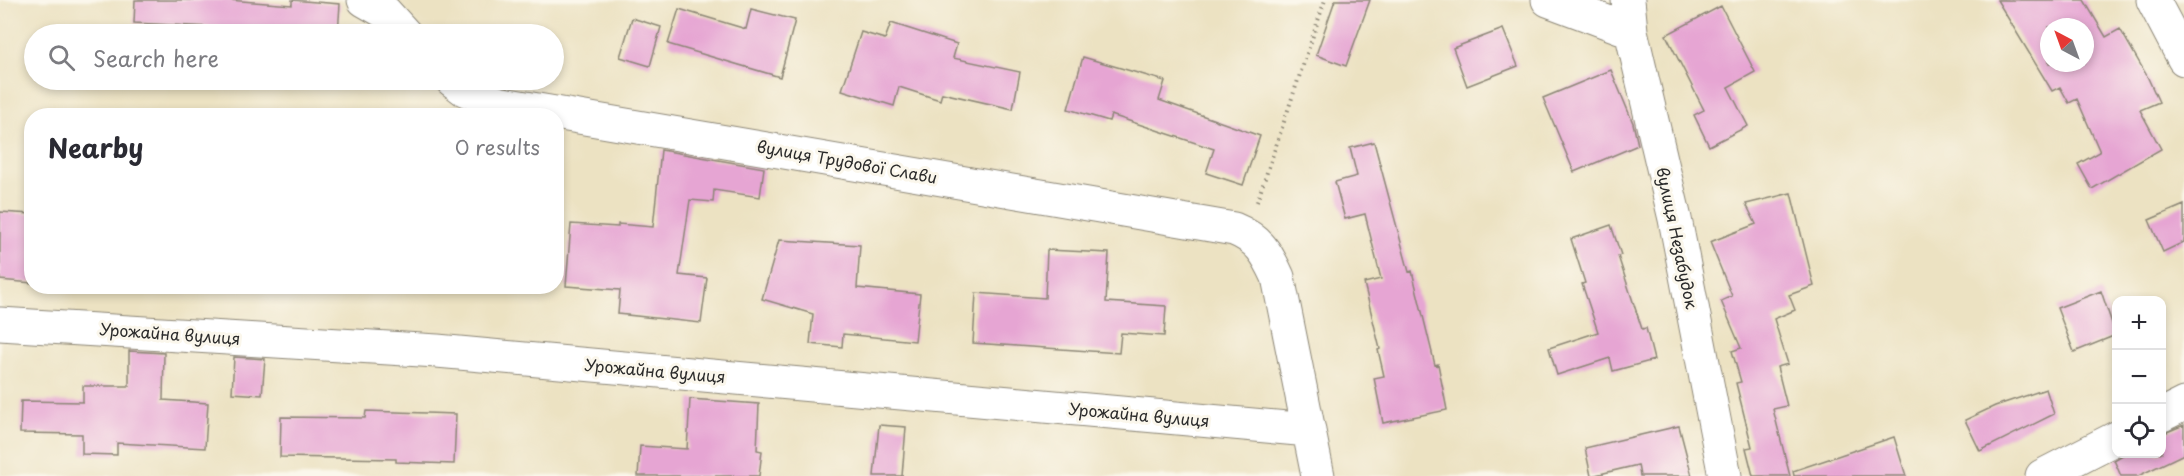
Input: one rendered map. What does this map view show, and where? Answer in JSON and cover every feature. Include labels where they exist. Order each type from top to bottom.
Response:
[{"type":"street","points":[[364,0],[385,12],[396,24]]},
{"type":"street","points":[[1548,0],[1629,16]]},
{"type":"street","points":[[2153,0],[2184,59]]},
{"type":"street","name":"вулиця Незабудок","points":[[1629,16],[1675,219],[1725,476]]},
{"type":"street","name":"вулиця Трудової Слави","points":[[466,90],[497,103],[526,108]]},
{"type":"street","name":"вулиця Трудової Слави","points":[[564,114],[1234,229],[1247,234]]},
{"type":"street","points":[[1247,234],[1268,255],[1278,277],[1318,476]]},
{"type":"street","name":"Урожайна вулиця","points":[[0,324],[437,351],[1309,430]]},
{"type":"street","points":[[2166,414],[2184,404]]},
{"type":"street","points":[[2042,476],[2112,440]]},
{"type":"path","points":[[1247,234],[1325,0]]},
{"type":"building","points":[[135,0],[229,0],[292,5],[292,0],[340,4],[339,24],[134,23]]},
{"type":"building","points":[[1335,0],[1370,0],[1346,66],[1316,55]]},
{"type":"building","points":[[1997,0],[2084,0],[2106,37],[2120,29],[2159,102],[2140,110],[2161,149],[2092,189],[2078,164],[2100,152],[2077,99],[2069,103],[2060,87],[2052,91],[2041,72],[2094,72],[2094,18],[2040,18],[2040,71]]},
{"type":"building","points":[[1721,6],[1755,72],[1728,87],[1748,126],[1709,146],[1694,115],[1704,110],[1666,35]]},
{"type":"building","points":[[679,9],[746,29],[751,9],[795,20],[780,77],[668,44]]},
{"type":"building","points":[[632,18],[661,27],[650,66],[620,57]]},
{"type":"building","points":[[891,23],[957,44],[953,58],[1020,72],[1013,109],[942,93],[940,100],[899,87],[894,106],[842,90],[861,32],[885,39]]},
{"type":"building","points":[[1503,29],[1518,66],[1467,86],[1453,48]]},
{"type":"building","points":[[1083,57],[1165,81],[1159,100],[1260,136],[1243,185],[1206,173],[1214,149],[1111,115],[1109,121],[1068,109]]},
{"type":"building","points":[[1611,70],[1633,123],[1638,145],[1574,172],[1543,98]]},
{"type":"building","points":[[1374,142],[1409,272],[1412,271],[1435,365],[1438,364],[1447,410],[1383,423],[1374,378],[1384,376],[1364,283],[1381,279],[1365,214],[1345,219],[1335,182],[1357,176],[1350,148]]},
{"type":"building","points":[[661,150],[764,168],[760,197],[714,190],[713,202],[690,200],[679,275],[707,278],[701,323],[618,314],[620,290],[566,286],[571,224],[653,227]]},
{"type":"building","points":[[1791,193],[1814,286],[1789,295],[1795,310],[1774,319],[1788,364],[1777,367],[1787,406],[1773,409],[1790,476],[1753,476],[1746,448],[1752,447],[1736,383],[1741,382],[1732,351],[1741,348],[1721,301],[1732,296],[1710,242],[1756,224],[1746,204]]},
{"type":"building","points":[[2184,205],[2184,242],[2163,252],[2149,220]]},
{"type":"building","points":[[0,212],[24,214],[24,282],[0,280]]},
{"type":"building","points":[[1611,225],[1621,255],[1618,256],[1642,329],[1646,328],[1654,360],[1613,371],[1610,358],[1557,375],[1549,348],[1598,332],[1582,284],[1585,283],[1571,239]]},
{"type":"building","points":[[779,240],[860,245],[857,288],[920,294],[915,341],[843,334],[842,347],[810,344],[813,314],[762,299]]},
{"type":"building","points":[[1047,250],[1109,253],[1106,302],[1166,306],[1164,336],[1121,333],[1119,353],[973,343],[976,293],[1045,298]]},
{"type":"building","points":[[2101,291],[2112,323],[2112,337],[2074,352],[2057,308]]},
{"type":"building","points":[[129,351],[164,353],[163,400],[208,403],[205,448],[117,443],[117,455],[82,454],[82,434],[20,433],[21,401],[83,402],[83,386],[129,386]]},
{"type":"building","points":[[234,357],[265,359],[262,395],[232,393]]},
{"type":"building","points":[[2046,389],[2054,414],[1980,451],[1965,420],[1995,406]]},
{"type":"building","points":[[690,399],[759,404],[757,450],[762,451],[759,476],[638,476],[640,446],[687,449]]},
{"type":"building","points":[[366,411],[456,414],[454,464],[396,462],[396,459],[280,457],[281,417],[365,418]]},
{"type":"building","points":[[879,425],[906,427],[902,476],[874,476]]},
{"type":"building","points":[[2184,425],[2184,454],[2138,476],[2121,476],[2114,460],[2117,458],[2166,458],[2166,432]]},
{"type":"building","points":[[1679,426],[1692,476],[1640,476],[1638,465],[1591,476],[1585,448]]},
{"type":"building","points":[[1894,437],[1906,476],[1794,476],[1793,471]]}]
